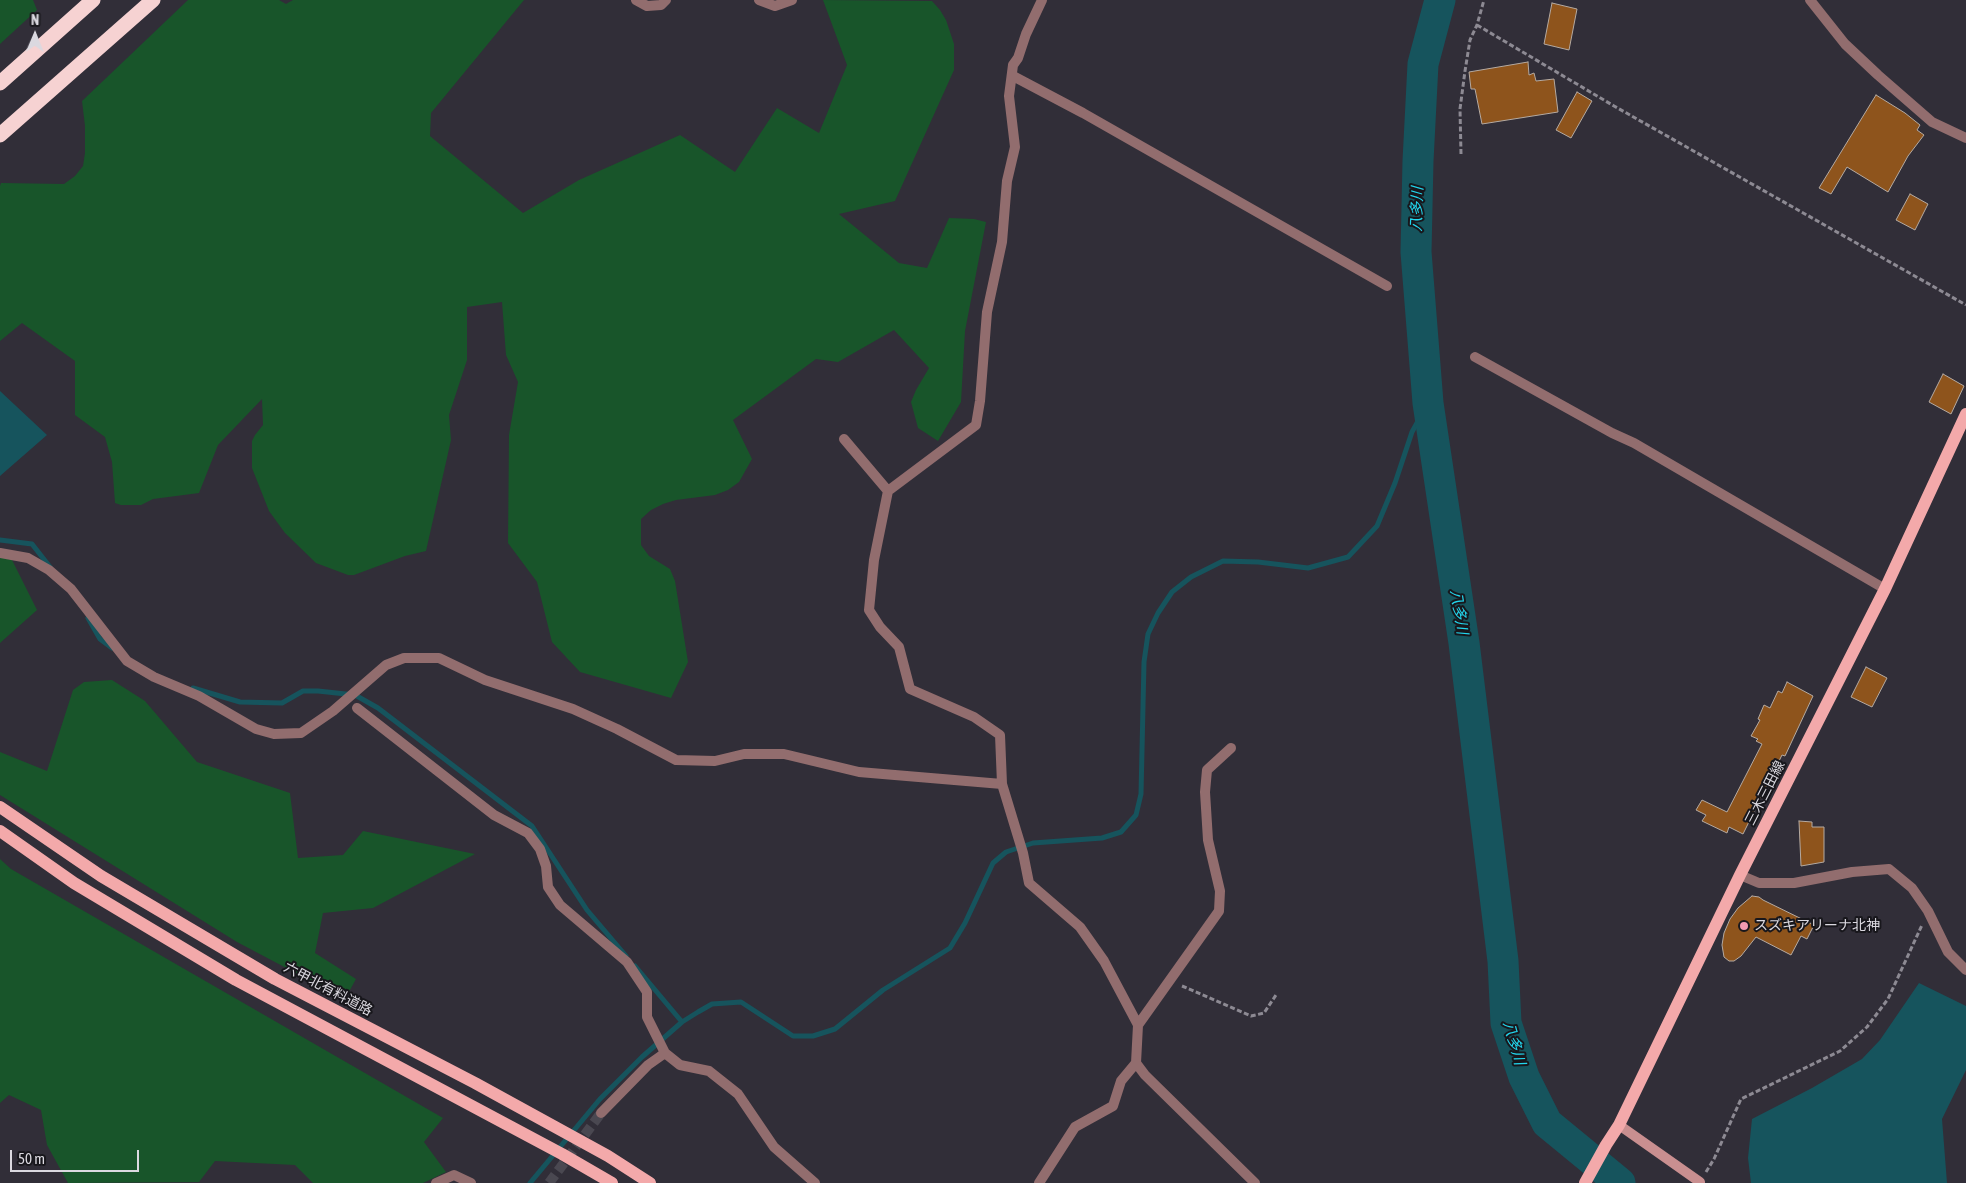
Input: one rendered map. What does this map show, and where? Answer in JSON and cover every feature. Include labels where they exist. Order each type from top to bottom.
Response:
[{"type":"highway","points":[[0,82],[93,0]]},
{"type":"highway","points":[[0,135],[153,0]]},
{"type":"main road","name":"三木三田線","points":[[1586,1183],[1618,1125],[1740,875],[1885,589],[1966,414]]},
{"type":"main road","name":"六甲北有料道路","points":[[0,807],[101,876],[258,969],[475,1083],[580,1141],[650,1183]]},
{"type":"main road","points":[[0,831],[74,883],[236,980],[562,1154],[612,1183]]},
{"type":"street","points":[[636,0],[647,6],[661,5],[666,0]]},
{"type":"street","points":[[760,0],[776,6],[792,0]]},
{"type":"street","points":[[1040,1183],[1075,1127],[1113,1106],[1121,1081],[1136,1063],[1138,1025],[1112,976],[1080,928],[1029,883],[1023,853],[1002,784],[1000,735],[974,717],[910,689],[899,647],[880,628],[869,610],[874,560],[888,491],[976,425],[987,312],[1002,242],[1007,181],[1015,147],[1009,96],[1013,65],[1018,58],[1026,34],[1042,0]]},
{"type":"street","points":[[1810,0],[1845,44],[1878,75],[1932,122],[1966,138]]},
{"type":"street","points":[[1013,76],[1091,118],[1387,286]]},
{"type":"street","points":[[1475,357],[1612,433],[1634,443],[1885,589]]},
{"type":"street","points":[[844,439],[888,491]]},
{"type":"street","points":[[0,553],[28,558],[49,570],[71,589],[127,661],[154,677],[199,696],[256,729],[274,734],[301,733],[333,711],[386,665],[404,658],[439,658],[485,680],[573,709],[618,728],[676,760],[715,761],[744,754],[784,754],[859,772],[1002,784]]},
{"type":"street","points":[[357,708],[494,815],[528,833],[540,849],[546,866],[548,887],[560,905],[627,962],[647,992],[647,1017],[665,1053],[680,1065],[709,1071],[738,1094],[774,1147],[815,1183]]},
{"type":"street","points":[[1138,1025],[1219,911],[1220,891],[1208,840],[1205,792],[1207,770],[1231,748]]},
{"type":"street","points":[[1740,875],[1759,883],[1794,883],[1852,872],[1889,869],[1912,888],[1928,911],[1948,952],[1966,970]]},
{"type":"street","points":[[601,1113],[648,1065],[665,1053]]},
{"type":"street","points":[[1136,1063],[1253,1182]]},
{"type":"street","points":[[1618,1125],[1700,1182]]},
{"type":"street","points":[[436,1183],[454,1175],[472,1183]]},
{"type":"path","points":[[1461,154],[1460,110],[1470,40],[1477,25],[1484,0]]},
{"type":"path","points":[[1477,25],[1614,106],[1966,305]]},
{"type":"path","points":[[1700,1182],[1714,1159],[1741,1099],[1840,1051],[1867,1027],[1888,999],[1928,911]]},
{"type":"path","points":[[1170,980],[1251,1016],[1264,1013],[1276,995]]},
{"type":"green space","points":[[0,0],[33,0],[37,10],[0,44]]},
{"type":"green space","points":[[188,0],[279,0],[286,4],[293,0],[524,0],[431,113],[430,136],[523,213],[579,180],[680,135],[735,172],[777,108],[819,133],[847,65],[823,0],[932,1],[946,20],[954,44],[954,70],[895,201],[839,214],[899,263],[927,268],[949,218],[974,219],[986,222],[965,331],[961,402],[938,441],[918,428],[911,402],[929,368],[894,330],[838,362],[816,359],[733,420],[752,459],[739,482],[728,490],[715,495],[676,500],[663,504],[651,510],[641,519],[641,545],[649,556],[670,569],[675,581],[688,662],[671,698],[580,672],[552,642],[537,582],[508,543],[509,435],[518,382],[506,355],[502,302],[467,307],[467,360],[449,415],[451,440],[426,551],[405,556],[354,575],[348,575],[316,563],[285,533],[269,511],[252,468],[252,441],[263,425],[262,399],[218,445],[199,493],[153,499],[141,505],[121,505],[115,503],[112,462],[105,437],[75,415],[75,361],[22,323],[0,341],[0,186],[1,183],[64,184],[75,176],[83,166],[85,153],[85,126],[82,101]]},
{"type":"green space","points":[[0,551],[11,558],[37,610],[0,643]]},
{"type":"green space","points":[[112,680],[145,701],[197,762],[290,793],[298,858],[343,855],[363,831],[475,854],[373,908],[323,913],[315,953],[356,979],[345,999],[237,942],[0,795],[0,752],[47,771],[73,690],[84,682]]},
{"type":"green space","points":[[0,859],[11,869],[443,1118],[424,1142],[446,1172],[423,1183],[313,1183],[295,1165],[215,1161],[199,1182],[68,1183],[47,1145],[41,1110],[9,1095],[0,1103]]},
{"type":"water","points":[[0,391],[47,435],[0,476]]},
{"type":"water","points":[[1919,983],[1966,1006],[1966,1070],[1942,1119],[1947,1183],[1751,1183],[1748,1158],[1752,1119],[1812,1088],[1862,1059],[1880,1040]]},
{"type":"building","points":[[1552,3],[1577,9],[1569,50],[1544,44]]},
{"type":"building","points":[[1528,62],[1529,75],[1534,73],[1536,81],[1554,79],[1558,112],[1482,124],[1475,89],[1471,89],[1469,72]]},
{"type":"building","points":[[1577,92],[1592,101],[1571,138],[1556,130]]},
{"type":"building","points":[[1876,95],[1920,125],[1917,130],[1924,135],[1908,156],[1888,192],[1847,167],[1831,194],[1819,188]]},
{"type":"building","points":[[1910,194],[1928,204],[1915,230],[1896,220]]},
{"type":"building","points":[[1943,374],[1964,386],[1951,414],[1929,402]]},
{"type":"building","points":[[1866,667],[1887,678],[1872,707],[1851,697]]},
{"type":"building","points":[[1787,682],[1813,696],[1785,756],[1782,755],[1743,834],[1729,827],[1727,833],[1702,821],[1706,815],[1696,810],[1702,800],[1727,812],[1762,744],[1756,741],[1758,739],[1751,736],[1760,720],[1758,719],[1764,705],[1770,708],[1778,691],[1782,693]]},
{"type":"building","points":[[1799,821],[1812,822],[1812,827],[1824,827],[1824,862],[1801,866]]},
{"type":"building","points":[[1752,896],[1759,897],[1814,925],[1807,939],[1801,936],[1791,955],[1756,937],[1741,956],[1734,961],[1729,961],[1724,957],[1722,945],[1724,933],[1730,919],[1738,908]]},
{"type":"waterway","name":"八多川","points":[[1440,0],[1423,64],[1416,252],[1428,403],[1464,643],[1503,961],[1506,1023],[1524,1077],[1547,1123],[1620,1183]]},
{"type":"waterway","points":[[530,1183],[600,1099],[642,1057],[682,1022],[698,1012],[712,1004],[741,1002],[793,1036],[813,1036],[835,1029],[883,990],[950,948],[965,923],[993,863],[1006,852],[1033,843],[1102,838],[1121,832],[1136,815],[1141,794],[1144,662],[1148,634],[1158,613],[1172,592],[1191,577],[1223,561],[1258,562],[1308,568],[1348,557],[1377,526],[1395,483],[1412,432],[1428,403]]},
{"type":"waterway","points":[[0,540],[32,544],[50,567]]},
{"type":"waterway","points":[[88,618],[100,639],[112,648]]},
{"type":"waterway","points":[[193,688],[240,702],[282,703],[303,691],[318,691],[355,695],[378,708],[532,826],[587,910],[626,956]]},
{"type":"waterway","points":[[635,966],[682,1022]]},
{"type":"tunnel","points":[[549,1183],[601,1113]]},
{"type":"place","name":"スズキアリーナ北神","points":[[1744,926]]}]
